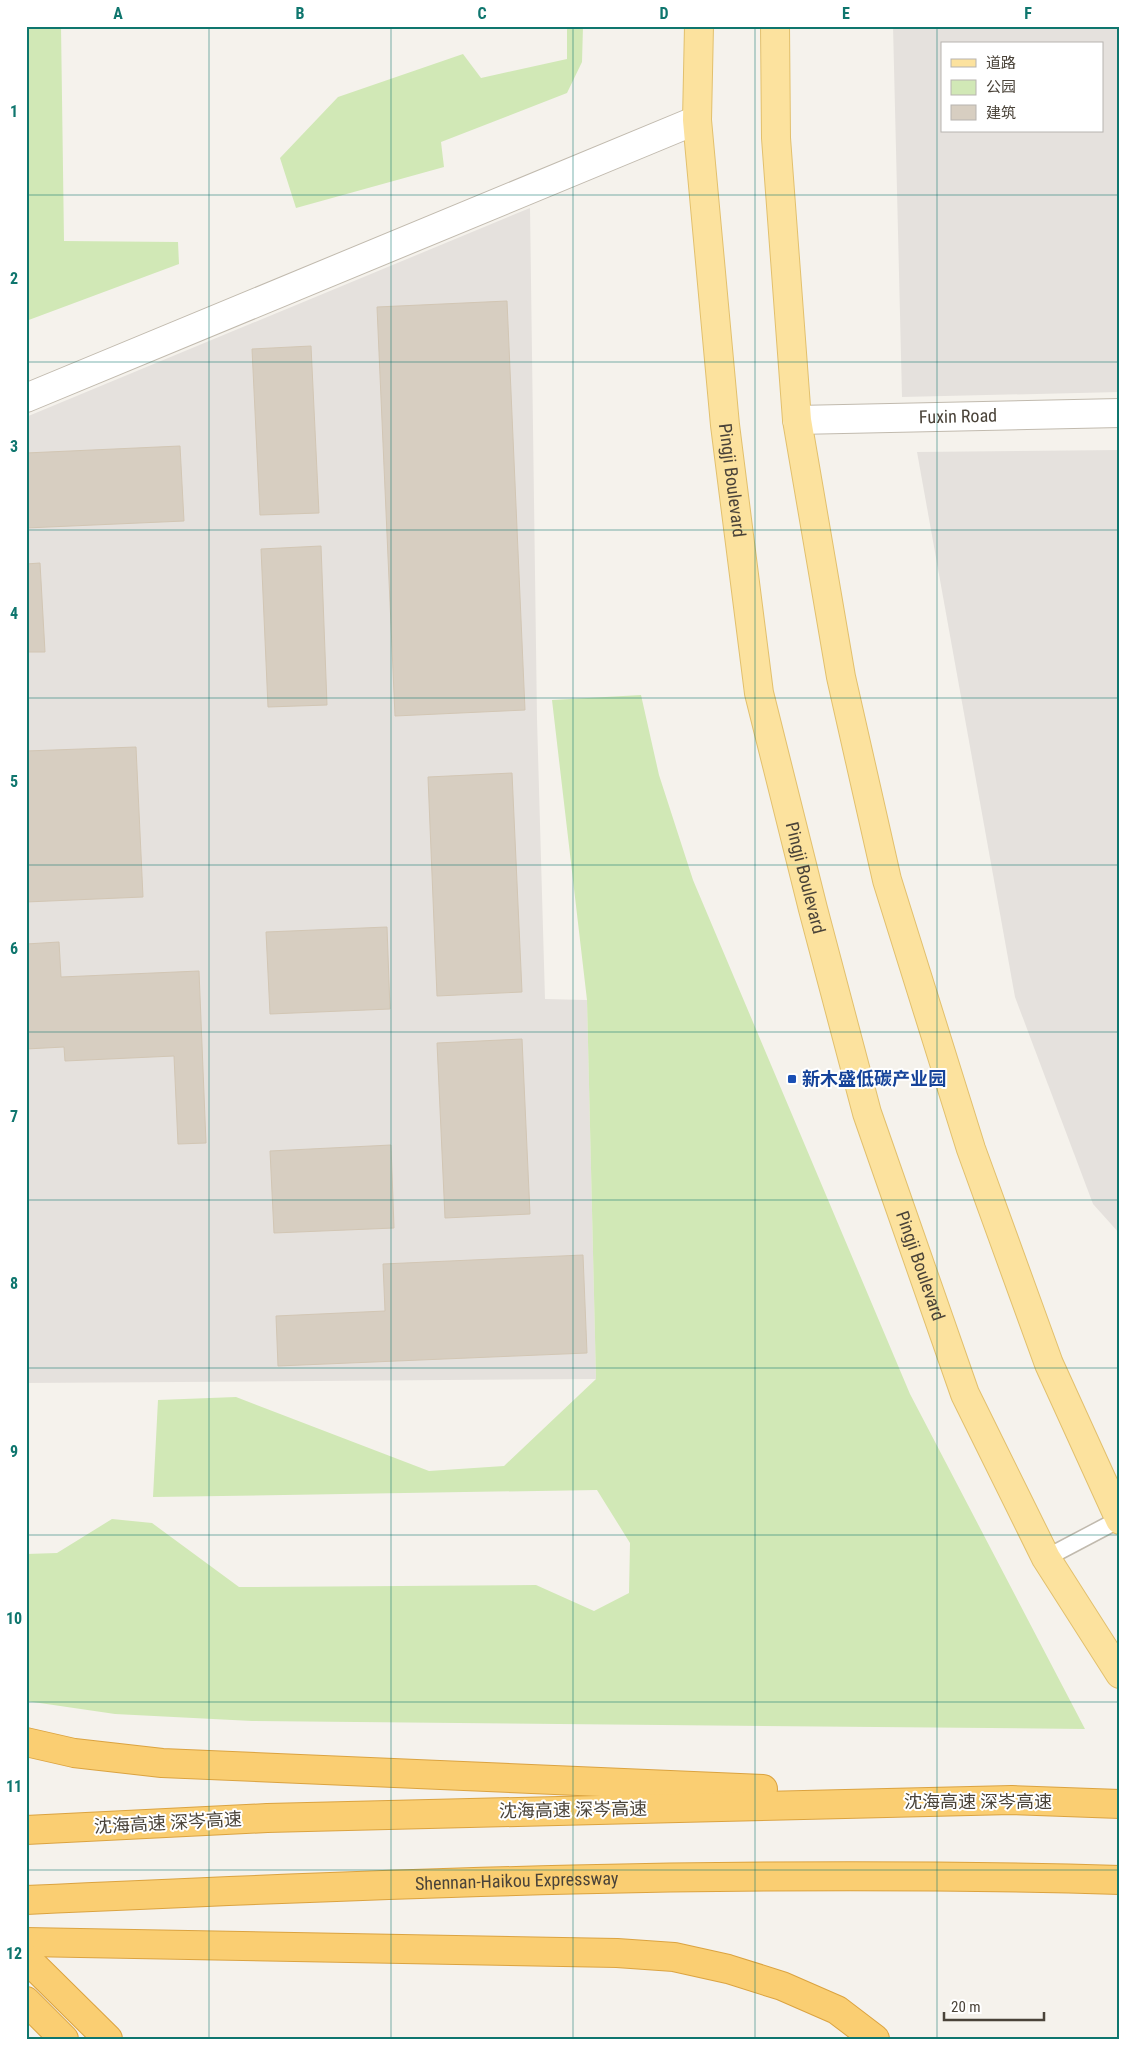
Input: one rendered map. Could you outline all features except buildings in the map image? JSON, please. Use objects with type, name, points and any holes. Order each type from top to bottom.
[{"type":"highway","points":[[26,1742],[74,1753],[162,1762],[1012,1800]]},
{"type":"highway","name":"沈海高速 深岑高速","points":[[26,1830],[268,1818],[1012,1800],[1120,1804]]},
{"type":"highway","name":"Shennan-Haikou Expressway","points":[[26,1900],[286,1888],[695,1878],[1009,1876],[1120,1880]]},
{"type":"highway","points":[[26,1942],[607,1953],[674,1957],[728,1969],[782,1986],[837,2010],[875,2039]]},
{"type":"highway","points":[[26,1958],[108,2039]]},
{"type":"highway","points":[[26,2001],[64,2039]]},
{"type":"main road","name":"Pingji Boulevard","points":[[699,26],[697,120],[725,425],[759,693],[813,909],[867,1112],[965,1394],[1046,1558],[1120,1674]]},
{"type":"main road","points":[[775,26],[776,138],[797,420],[841,677],[887,880],[971,1149],[1049,1364],[1119,1520]]},
{"type":"street","points":[[26,398],[697,120]]},
{"type":"street","name":"Fuxin Road","points":[[797,420],[1120,413]]},
{"type":"lane","points":[[1046,1558],[1119,1520]]},
{"type":"shaded area","points":[[893,26],[1120,26],[1120,392],[902,397]]},
{"type":"shaded area","points":[[530,208],[537,719],[545,999],[587,1000],[596,1379],[26,1383],[26,417]]},
{"type":"shaded area","points":[[1120,450],[1120,1234],[1093,1204],[1015,997],[917,452]]},
{"type":"green space","points":[[26,26],[61,26],[64,241],[178,242],[179,264],[26,321]]},
{"type":"green space","points":[[567,26],[583,26],[582,62],[567,93],[441,142],[444,167],[296,208],[280,158],[338,97],[463,54],[481,78],[567,59]]},
{"type":"green space","points":[[641,695],[659,775],[693,880],[910,1394],[1085,1729],[252,1721],[115,1714],[26,1701],[26,1554],[57,1553],[112,1519],[152,1523],[239,1587],[536,1585],[594,1611],[629,1593],[630,1543],[597,1490],[153,1497],[158,1400],[236,1397],[429,1471],[504,1466],[596,1379],[587,1000],[552,700]]},
{"type":"place","name":"新木盛低碳产业园","points":[[792,1079]]}]
